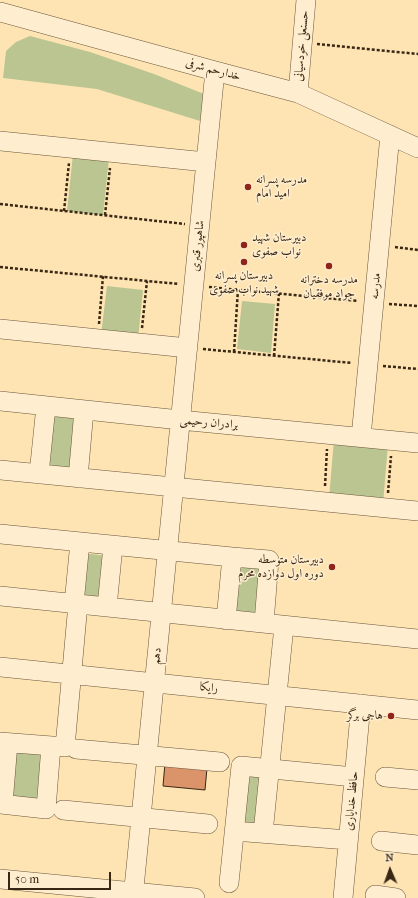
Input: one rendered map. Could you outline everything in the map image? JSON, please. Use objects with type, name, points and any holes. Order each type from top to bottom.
[{"type":"street","name":"حسنعلی خودسیانی","points":[[298,93],[306,0]]},
{"type":"street","name":"خدارحم شرفی","points":[[0,12],[298,93],[418,148]]},
{"type":"street","name":"شاهپور قنبری","points":[[180,420],[215,71]]},
{"type":"street","name":"مدرسه","points":[[362,437],[390,135]]},
{"type":"street","points":[[0,141],[206,162]]},
{"type":"street","points":[[0,329],[188,348]]},
{"type":"street","name":"برادران رحیمی","points":[[0,401],[418,443]]},
{"type":"street","points":[[39,474],[46,406]]},
{"type":"street","points":[[78,478],[84,410]]},
{"type":"street","name":"دهم","points":[[133,895],[180,420]]},
{"type":"street","points":[[0,470],[418,511]]},
{"type":"street","points":[[0,534],[269,560],[264,623]]},
{"type":"street","points":[[80,542],[72,675],[65,747],[4,742],[1,804],[208,824]]},
{"type":"street","points":[[106,607],[113,546]]},
{"type":"street","points":[[226,620],[232,557]]},
{"type":"street","points":[[0,596],[418,640]]},
{"type":"street","points":[[263,833],[284,626]]},
{"type":"street","name":"رایکا","points":[[0,667],[418,710]]},
{"type":"street","name":"حافظ خدایاری","points":[[343,898],[361,704]]},
{"type":"street","points":[[51,746],[55,810]]},
{"type":"street","points":[[76,749],[220,762]]},
{"type":"street","points":[[229,883],[241,766],[354,777]]},
{"type":"street","points":[[385,777],[418,780]]},
{"type":"street","points":[[234,831],[348,840]]},
{"type":"street","points":[[381,841],[418,845]]},
{"type":"street","points":[[0,879],[133,895],[195,898]]},
{"type":"street","points":[[375,895],[396,898]]},
{"type":"path","points":[[302,43],[418,54]]},
{"type":"path","points":[[64,211],[71,148]]},
{"type":"path","points":[[105,215],[111,153]]},
{"type":"path","points":[[0,204],[200,226]]},
{"type":"path","points":[[380,246],[418,250]]},
{"type":"path","points":[[97,339],[103,276]]},
{"type":"path","points":[[141,343],[147,280]]},
{"type":"path","points":[[234,352],[238,289]]},
{"type":"path","points":[[274,356],[279,293]]},
{"type":"path","points":[[188,348],[418,370]]},
{"type":"path","points":[[324,502],[328,434]]},
{"type":"path","points":[[386,508],[392,440]]},
{"type":"green space","points":[[30,36],[90,52],[154,74],[209,96],[200,121],[97,89],[3,78],[6,51],[16,42]]},
{"type":"green space","points":[[73,154],[109,158],[103,215],[67,211]]},
{"type":"green space","points":[[107,286],[143,290],[138,339],[101,335]]},
{"type":"green space","points":[[242,301],[275,304],[271,353],[237,349]]},
{"type":"green space","points":[[48,411],[81,414],[75,472],[42,468]]},
{"type":"green space","points":[[334,439],[388,444],[383,504],[329,499]]},
{"type":"green space","points":[[82,553],[108,556],[104,601],[77,598]]},
{"type":"green space","points":[[234,560],[267,563],[262,619],[229,616]]},
{"type":"green space","points":[[14,749],[46,752],[41,803],[9,800]]},
{"type":"green space","points":[[242,770],[264,773],[259,827],[237,824]]},
{"type":"building","points":[[165,763],[207,768],[205,790],[163,786]]},
{"type":"place","name":"مدرسه پسرانه امید امام","points":[[248,187]]},
{"type":"place","name":"دبیرستان شهید نواب صفوی","points":[[244,245]]},
{"type":"place","name":"دبیرستان پسرانه شهید نواب صفوی","points":[[244,262]]},
{"type":"place","name":"مدرسه دخترانه جواد موفقیان","points":[[329,266]]},
{"type":"place","name":"دبیرستان متوسطه دوره اول دوازده محرم","points":[[332,567]]},
{"type":"place","name":"هاجی برگر","points":[[391,716]]}]
